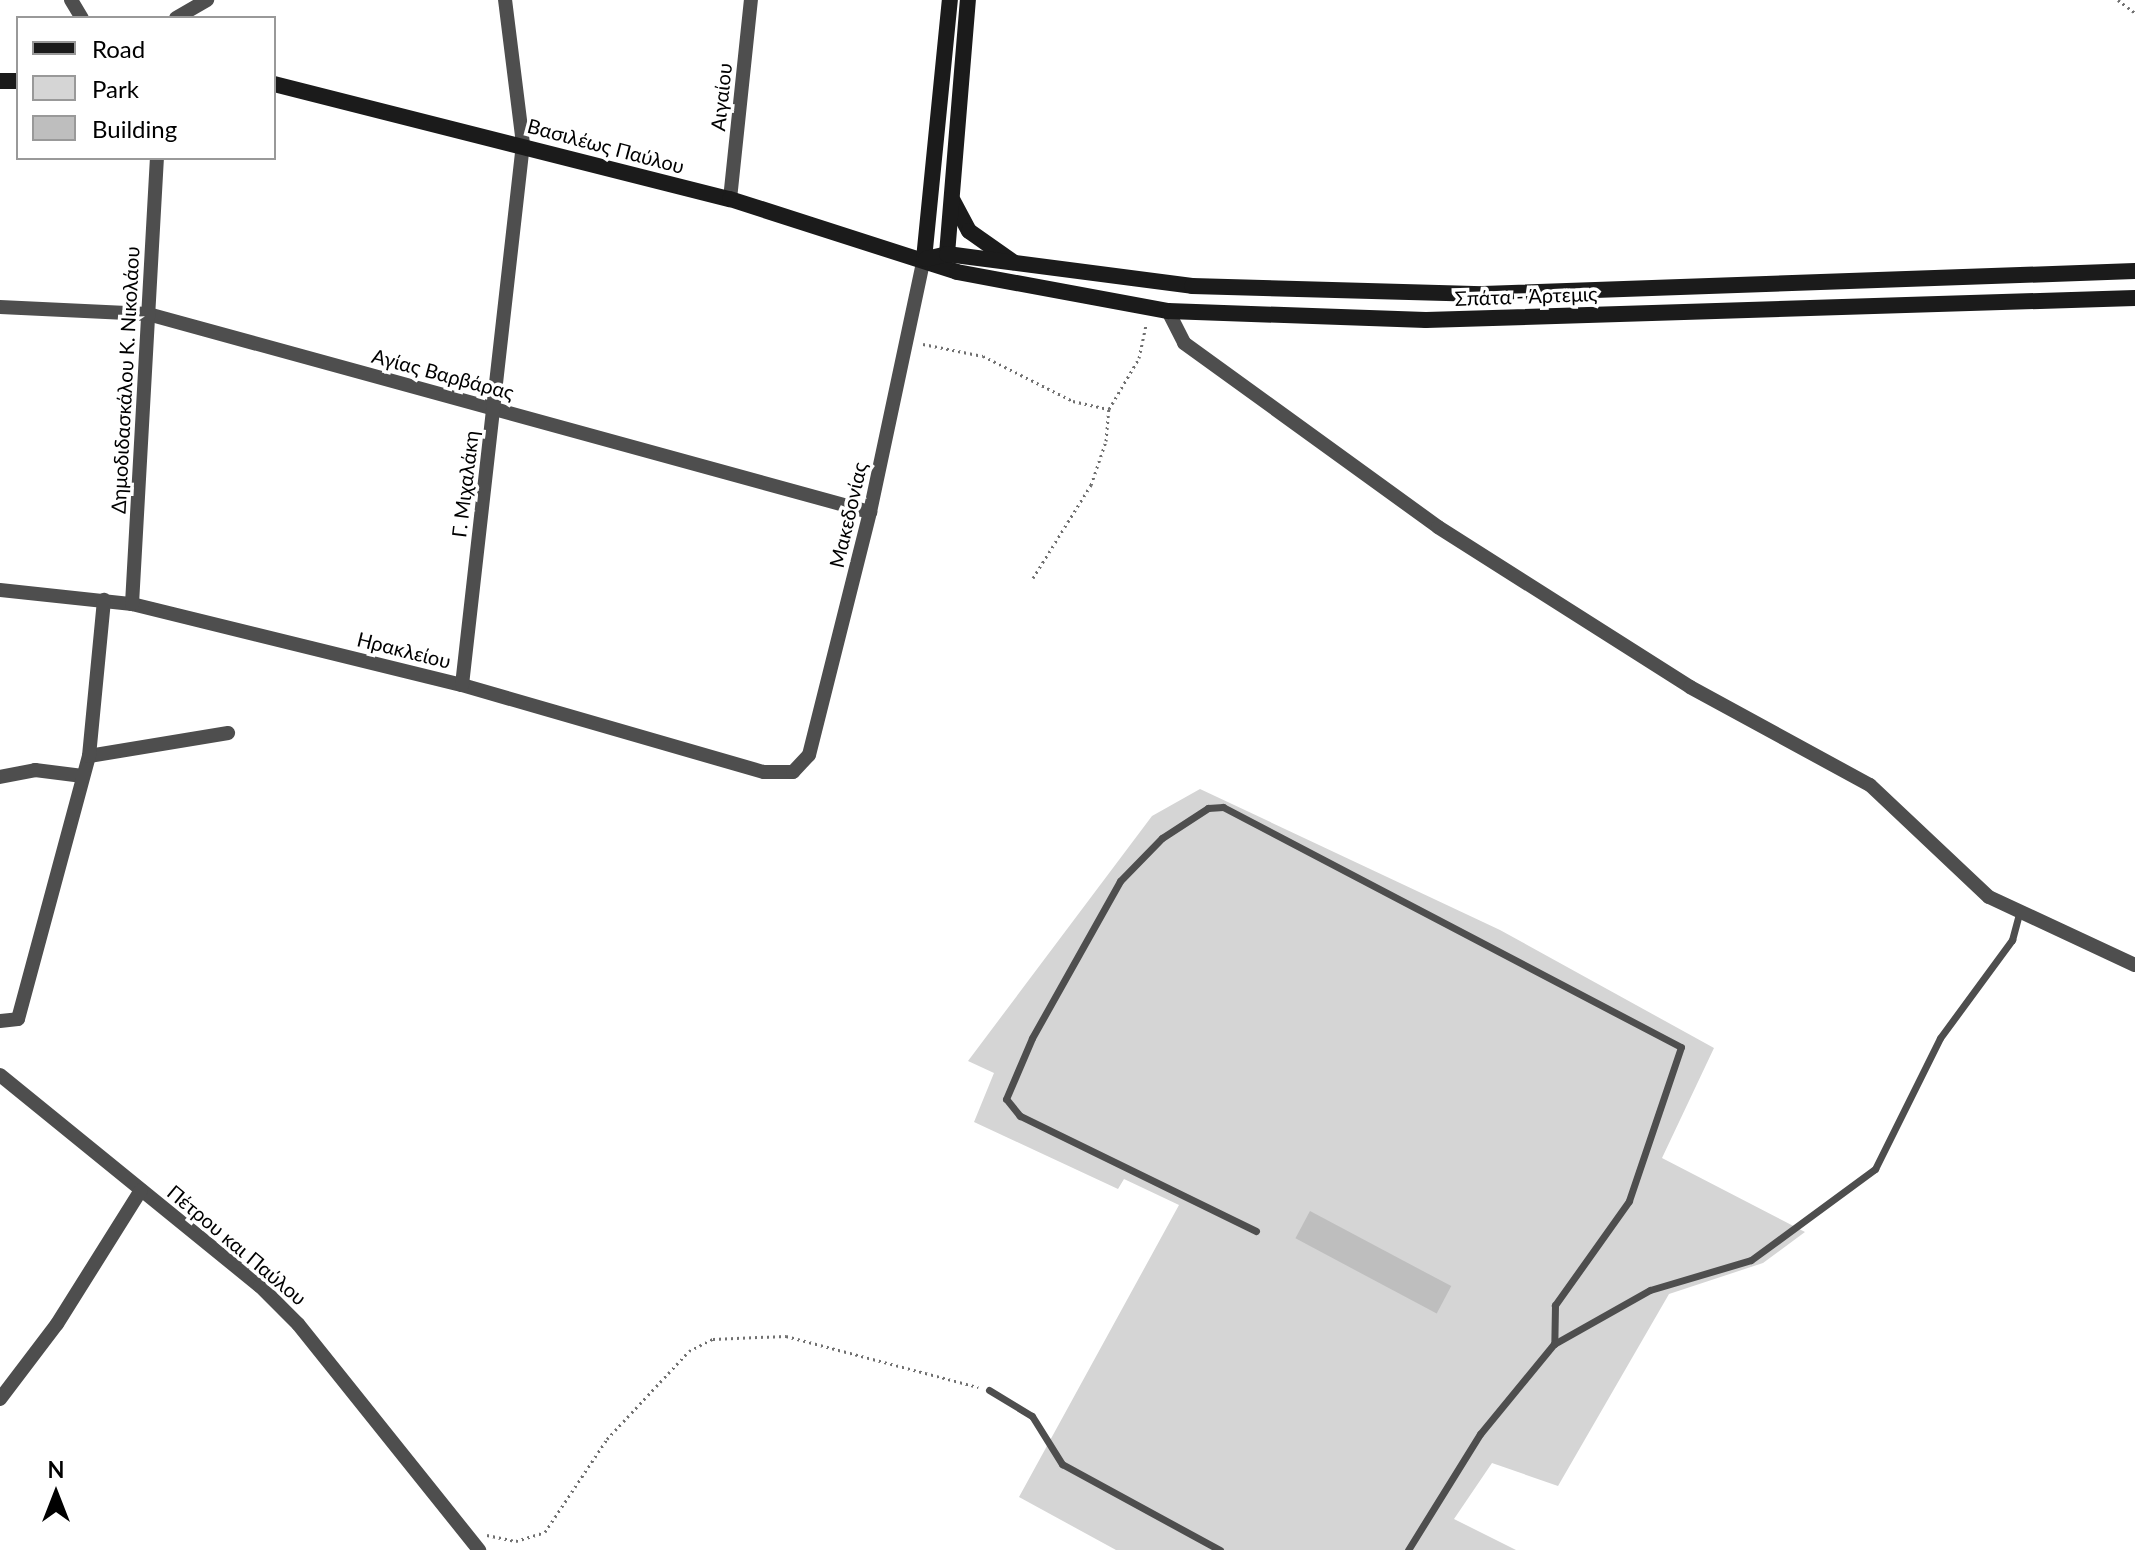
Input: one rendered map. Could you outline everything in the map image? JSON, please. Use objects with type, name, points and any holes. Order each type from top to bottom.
[{"type":"main road","points":[[924,259],[950,0]]},
{"type":"main road","points":[[947,254],[968,0]]},
{"type":"main road","name":"Βασιλέως Παύλου","points":[[276,84],[523,144],[730,199],[924,259]]},
{"type":"main road","points":[[952,197],[969,231],[1015,263]]},
{"type":"main road","name":"Σπάτα - Άρτεμις","points":[[924,259],[947,254],[1192,286],[1483,294],[2135,271]]},
{"type":"main road","name":"Σπάτα - Άρτεμις","points":[[924,259],[1002,283],[1151,309],[1426,320],[2135,298]]},
{"type":"street","points":[[181,16],[207,0]]},
{"type":"street","name":"Γ. Μιχαλάκη","points":[[462,685],[523,144],[505,0]]},
{"type":"street","name":"Αιγαίου","points":[[730,199],[751,0]]},
{"type":"street","name":"Δημοδιδασκάλου Κ. Νικολάου","points":[[132,604],[157,160]]},
{"type":"street","name":"Μακεδονίας","points":[[793,772],[809,755],[870,512],[909,342],[924,259]]},
{"type":"street","name":"Αγίας Βαρβάρας","points":[[0,307],[148,314],[870,512]]},
{"type":"street","points":[[1168,311],[1184,343],[1367,477],[1618,644],[1870,785],[1989,897],[2019,914],[2052,924],[2135,965]]},
{"type":"street","name":"Ηρακλείου","points":[[0,590],[132,604],[462,685],[764,772],[793,772]]},
{"type":"street","points":[[0,1021],[18,1019],[89,756],[104,600]]},
{"type":"street","points":[[89,756],[228,733]]},
{"type":"street","points":[[0,777],[35,770],[83,776]]},
{"type":"street","name":"Πέτρου και Παύλου","points":[[0,1075],[260,1286],[298,1324],[479,1550]]},
{"type":"street","points":[[0,1399],[57,1324],[141,1190]]},
{"type":"lane","points":[[1256,1231],[1020,1116],[1006,1099],[1032,1038],[1120,881],[1162,838],[1208,808],[1223,807],[1681,1047],[1629,1201],[1555,1305],[1554,1344]]},
{"type":"lane","points":[[1408,1550],[1480,1434],[1554,1344],[1650,1290],[1689,1274],[1751,1260],[1855,1188],[1890,1147],[1940,1038],[2012,940],[2019,914]]},
{"type":"lane","points":[[989,1390],[1032,1416],[1062,1464],[1220,1550]]},
{"type":"path","points":[[2118,0],[2135,13]]},
{"type":"path","points":[[1033,578],[1091,485],[1109,409],[1139,358],[1151,309]]},
{"type":"path","points":[[909,342],[983,356],[1073,401],[1109,409]]},
{"type":"path","points":[[455,1520],[516,1541],[545,1532],[607,1439],[689,1351],[713,1339],[786,1336],[989,1390]]},
{"type":"green space","points":[[1200,789],[1500,930],[1714,1048],[1662,1158],[1805,1232],[1763,1263],[1669,1294],[1558,1486],[1492,1463],[1454,1519],[1516,1550],[1116,1550],[1019,1497],[1179,1205],[1124,1179],[1118,1189],[974,1122],[994,1073],[968,1061],[1152,816]]},
{"type":"building","points":[[1310,1211],[1451,1286],[1437,1313],[1295,1238]]}]
